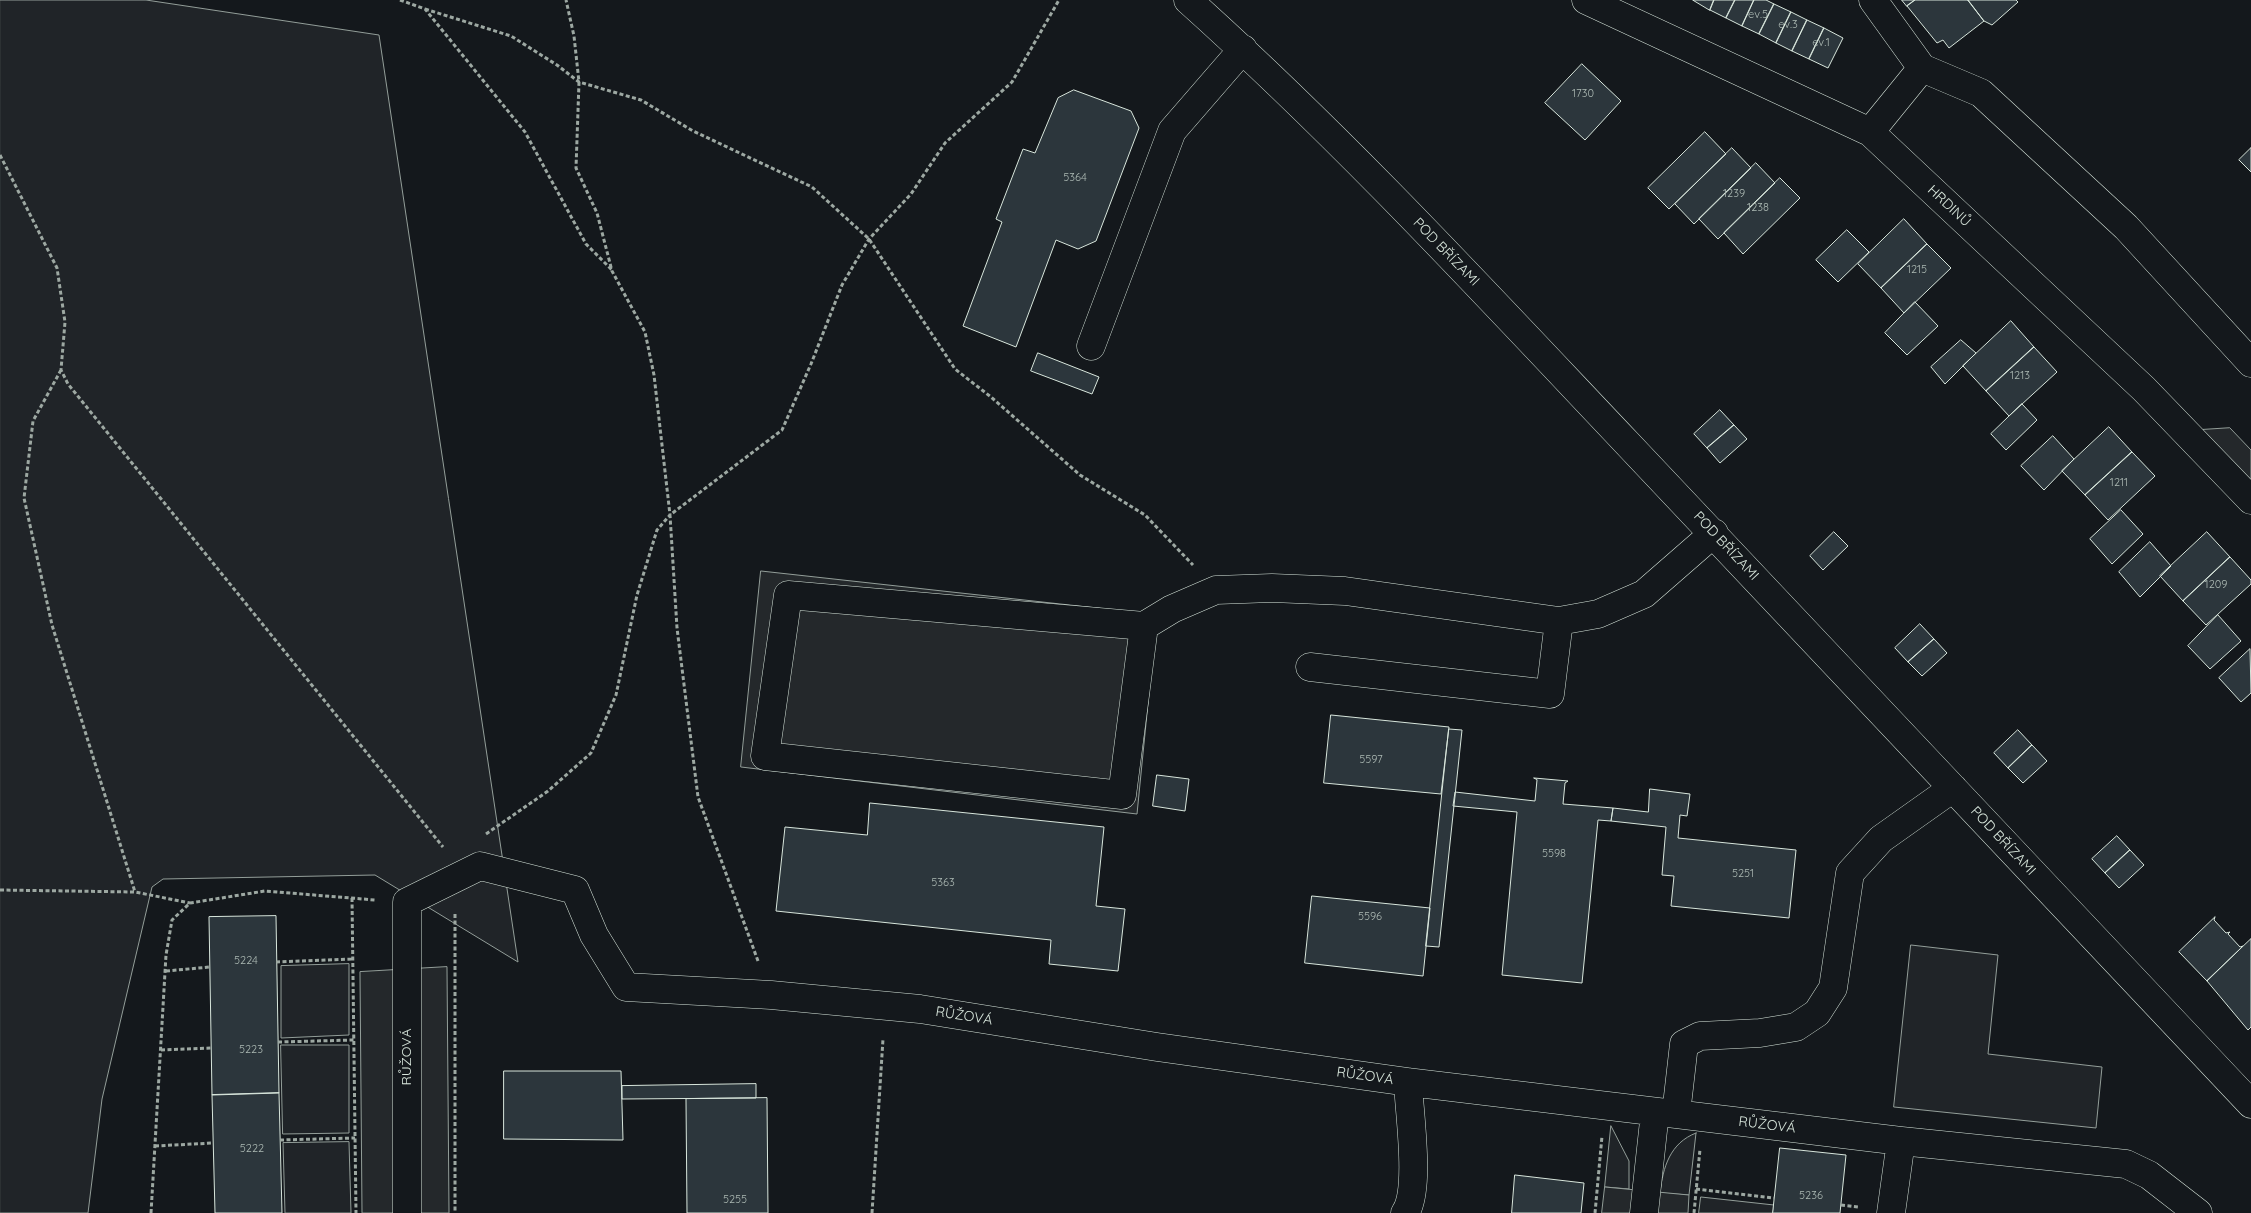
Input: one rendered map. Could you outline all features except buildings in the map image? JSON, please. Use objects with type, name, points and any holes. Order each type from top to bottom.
[{"type":"street","name":"POD BŘÍZAMI","points":[[1188,0],[1243,49],[1376,178],[1714,533],[2251,1104]]},
{"type":"street","name":"HRDINŮ","points":[[1586,0],[1870,132],[2144,389],[2251,500]]},
{"type":"street","points":[[1872,0],[1922,68],[1981,93],[2126,226],[2251,363]]},
{"type":"street","points":[[1091,346],[1172,131],[1243,49]]},
{"type":"street","points":[[1870,132],[1922,68]]},
{"type":"street","points":[[1144,626],[1122,794],[765,756],[788,594],[1144,626],[1172,609],[1216,590],[1272,588],[1345,591],[1558,621],[1598,614],[1644,594],[1714,533]]},
{"type":"street","points":[[1310,667],[1550,694],[1558,621]]},
{"type":"street","points":[[1644,1213],[1666,1113],[1684,1044],[1700,1036],[1760,1033],[1796,1027],[1817,1013],[1833,988],[1850,873],[1881,839],[1954,788]]},
{"type":"street","name":"RŮŽOVÁ","points":[[455,878],[480,866],[576,890],[594,935],[626,987],[771,995],[920,1009],[1157,1047],[1408,1082],[1901,1141],[2126,1164],[2150,1175],[2198,1213]]},
{"type":"street","points":[[407,902],[455,878]]},
{"type":"street","name":"RŮŽOVÁ","points":[[407,902],[407,1213]]},
{"type":"street","points":[[1404,1213],[1407,1209],[1414,1182],[1408,1082]]},
{"type":"street","points":[[1891,1213],[1901,1141]]},
{"type":"path","points":[[400,0],[511,36],[557,65],[578,82],[641,100],[693,131],[812,186],[869,239],[955,368],[1080,475],[1145,515],[1216,590]]},
{"type":"path","points":[[566,0],[574,36],[578,82],[576,168],[597,213],[612,271],[645,332],[654,375],[670,515],[677,628],[698,797],[771,995]]},
{"type":"path","points":[[484,835],[548,791],[591,753],[616,695],[637,595],[656,530],[670,515],[782,430],[812,364],[842,285],[869,239],[911,194],[945,142],[1012,82],[1059,0]]},
{"type":"path","points":[[425,9],[525,132],[586,244],[612,271]]},
{"type":"path","points":[[0,155],[57,268],[66,322],[61,370],[33,421],[24,498],[52,624],[135,892]]},
{"type":"path","points":[[61,370],[68,384],[445,850]]},
{"type":"path","points":[[455,878],[456,1213]]},
{"type":"path","points":[[0,890],[135,892],[190,903],[264,891],[407,902]]},
{"type":"path","points":[[352,898],[356,1213]]},
{"type":"path","points":[[151,1213],[165,971],[172,920],[190,903]]},
{"type":"path","points":[[276,962],[352,959]]},
{"type":"path","points":[[165,971],[210,967]]},
{"type":"path","points":[[872,1213],[885,1007]]},
{"type":"path","points":[[278,1042],[354,1040]]},
{"type":"path","points":[[161,1050],[211,1048]]},
{"type":"path","points":[[1595,1213],[1605,1106]]},
{"type":"path","points":[[1694,1213],[1703,1117]]},
{"type":"path","points":[[280,1140],[355,1138]]},
{"type":"path","points":[[155,1146],[213,1143]]},
{"type":"path","points":[[1696,1189],[1774,1198]]},
{"type":"shaded area","points":[[0,0],[146,0],[379,35],[518,962],[375,875],[163,879],[152,887],[102,1099],[88,1213],[0,1213]]},
{"type":"shaded area","points":[[2230,428],[2251,450],[2251,485],[2199,430]]},
{"type":"shaded area","points":[[761,571],[1124,611],[1152,663],[1137,814],[741,767]]},
{"type":"shaded area","points":[[1911,945],[1998,955],[1988,1054],[2102,1067],[2096,1128],[1894,1107]]},
{"type":"shaded area","points":[[349,964],[349,1035],[281,1038],[281,966]]},
{"type":"shaded area","points":[[447,967],[449,1213],[362,1213],[360,972]]},
{"type":"shaded area","points":[[281,1045],[349,1045],[349,1133],[283,1134]]},
{"type":"shaded area","points":[[1611,1126],[1629,1161],[1629,1189],[1605,1187]]},
{"type":"shaded area","points":[[1696,1133],[1689,1195],[1660,1193],[1663,1174],[1669,1157],[1680,1143]]},
{"type":"shaded area","points":[[349,1142],[351,1213],[285,1213],[283,1143]]},
{"type":"shaded area","points":[[1605,1187],[1689,1195],[1688,1213],[1602,1213]]},
{"type":"shaded area","points":[[1701,1197],[1774,1205],[1773,1213],[1699,1213]]}]
